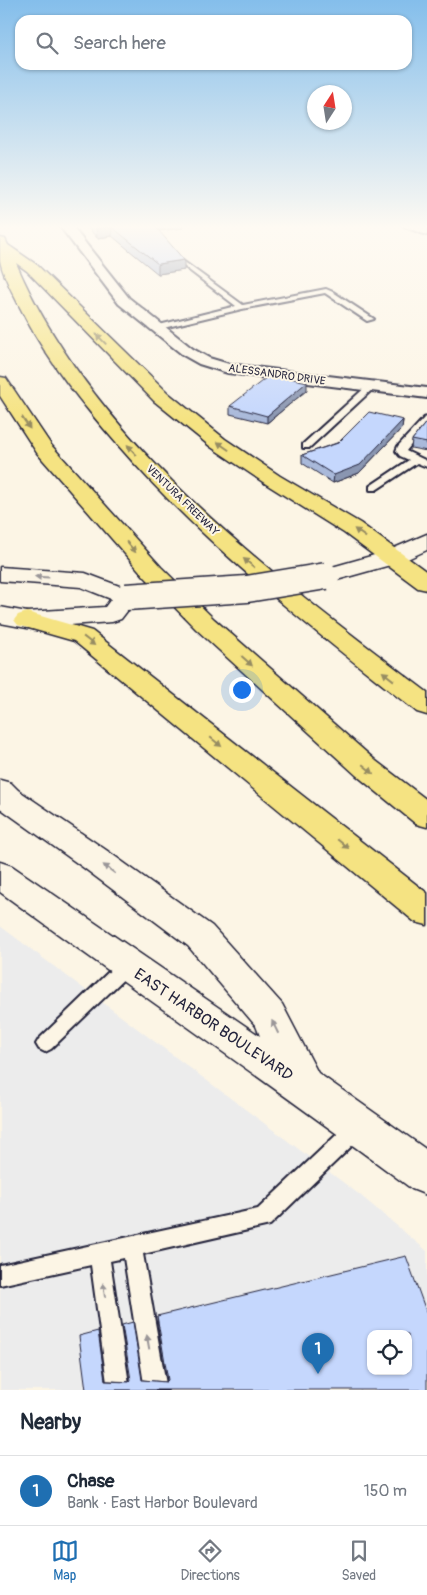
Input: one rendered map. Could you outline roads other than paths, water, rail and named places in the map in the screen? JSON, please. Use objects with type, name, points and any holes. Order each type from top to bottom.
[{"type":"highway","name":"VENTURA FREEWAY","points":[[21,290],[43,334],[66,369],[110,426],[167,487],[238,554],[427,706]]},
{"type":"highway","points":[[54,290],[161,398],[218,443],[272,480],[352,528],[427,583]]},
{"type":"highway","points":[[0,382],[44,449],[152,572],[205,624],[366,768],[427,816]]},
{"type":"highway","points":[[9,620],[83,636],[427,912]]},
{"type":"main road","points":[[9,620],[246,589],[344,572],[392,557],[427,541]]},
{"type":"main road","points":[[0,574],[85,580],[119,605]]},
{"type":"main road","points":[[0,791],[7,798],[200,936],[269,1014],[304,1086]]},
{"type":"main road","name":"EAST HARBOR BOULEVARD","points":[[0,876],[304,1086],[427,1175]]},
{"type":"street","name":"ALESSANDRO DRIVE","points":[[113,290],[188,352],[204,361],[228,368],[427,393]]},
{"type":"lane","points":[[219,290],[242,307]]},
{"type":"lane","points":[[158,328],[242,307],[326,291],[370,319]]},
{"type":"lane","points":[[306,446],[372,386]]},
{"type":"lane","points":[[427,420],[403,446],[401,451],[403,454],[427,464]]},
{"type":"lane","points":[[373,488],[415,460]]},
{"type":"lane","points":[[45,1044],[128,965]]},
{"type":"lane","points":[[0,1275],[264,1218],[359,1126]]},
{"type":"lane","points":[[132,1247],[156,1390]]},
{"type":"lane","points":[[99,1254],[119,1390]]},
{"type":"place","name":"Chase","points":[[318,1374]]}]
